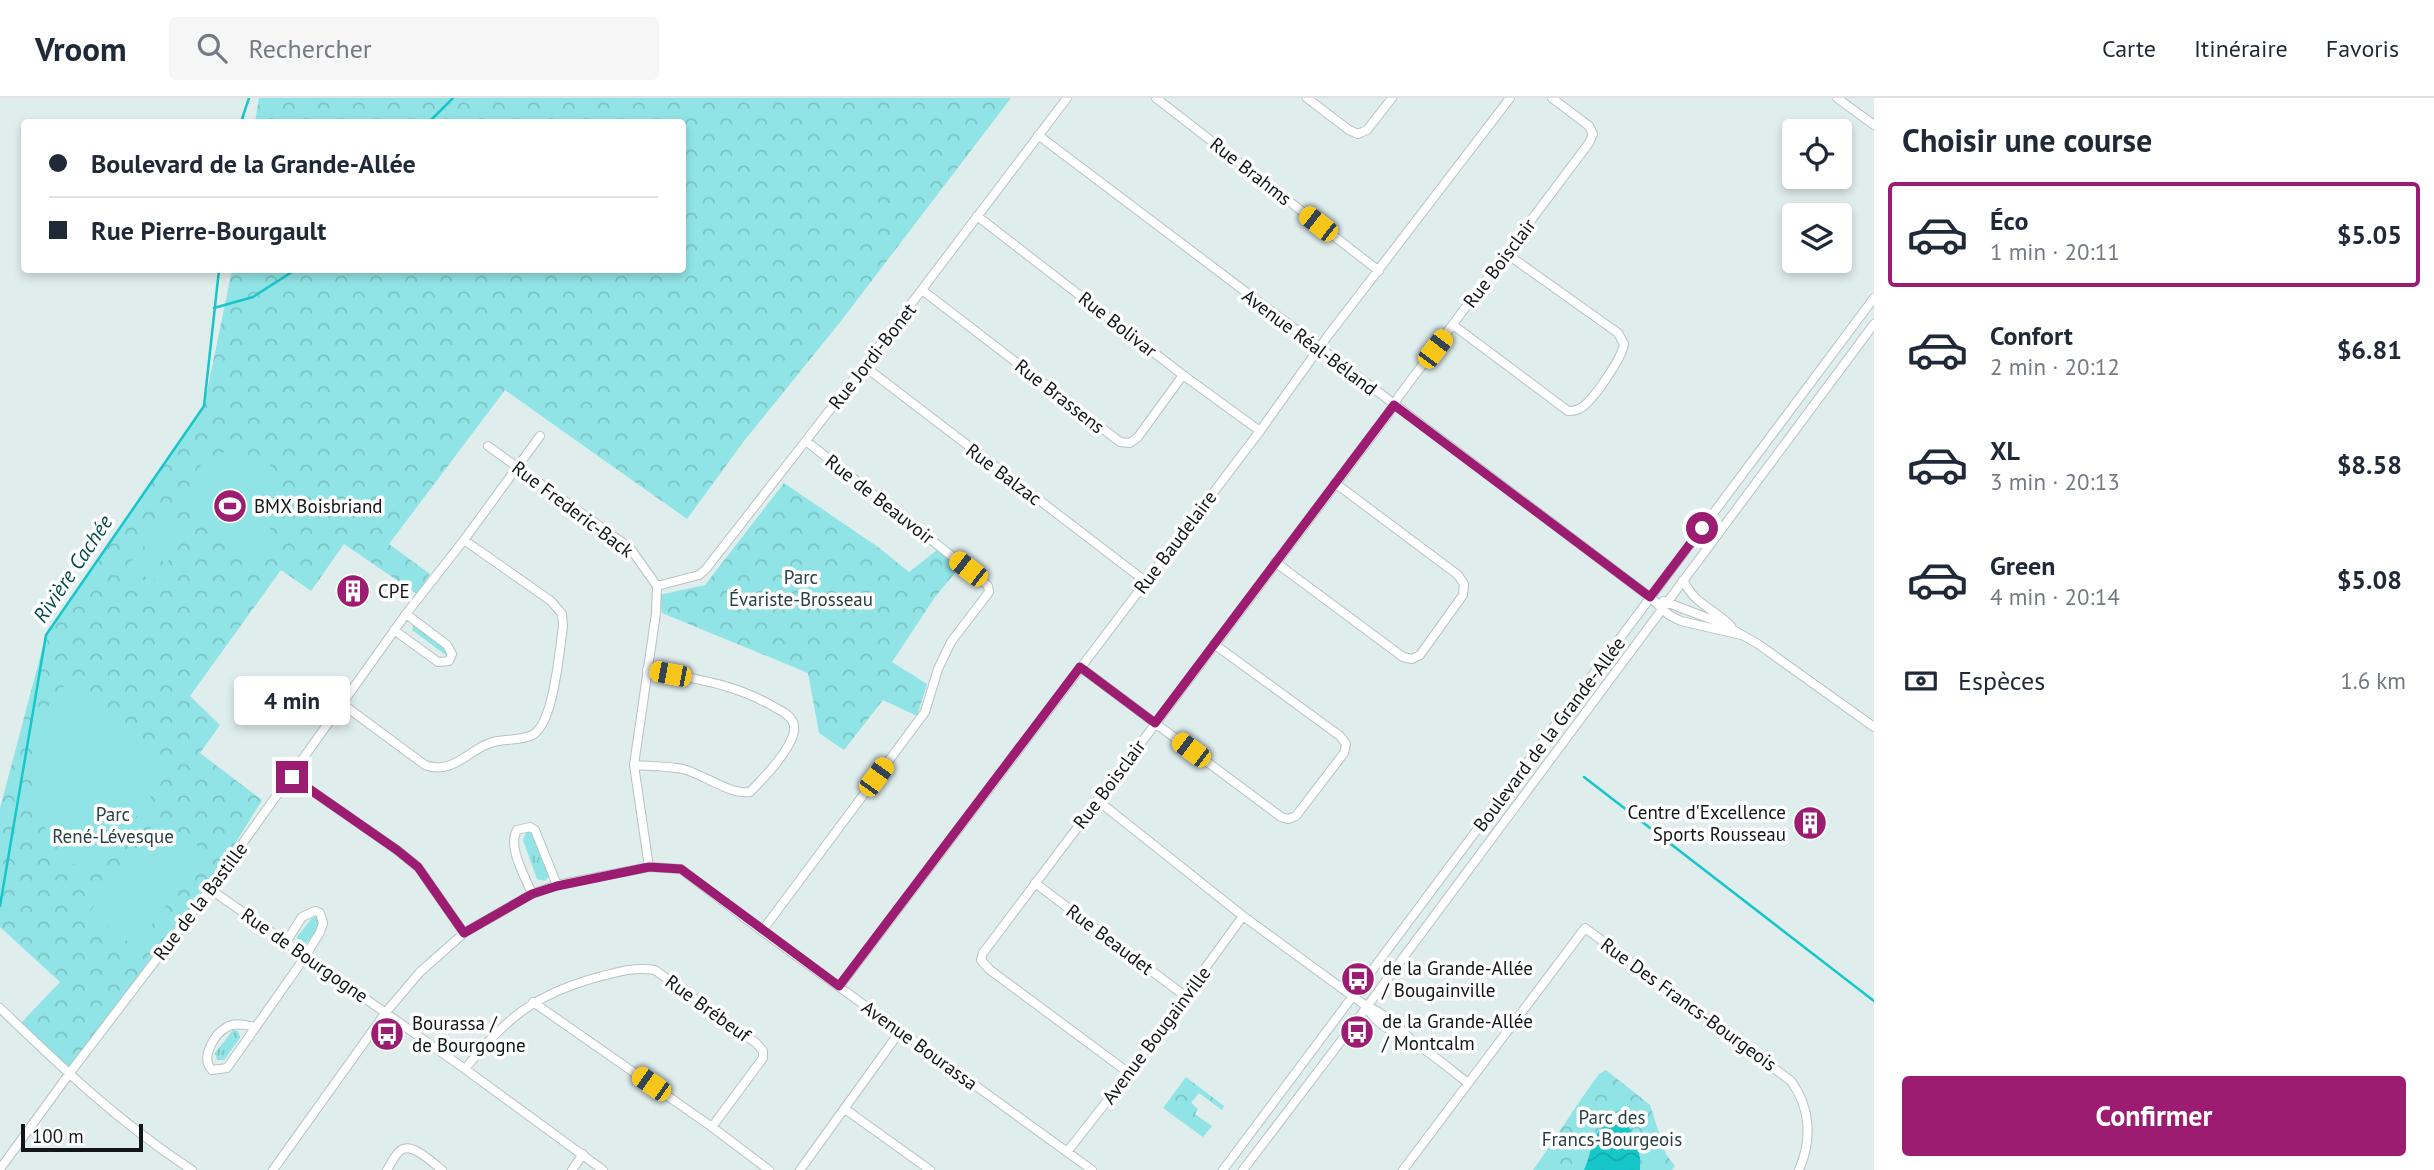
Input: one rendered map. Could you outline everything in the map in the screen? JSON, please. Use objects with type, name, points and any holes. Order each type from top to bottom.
[{"type":"street","name":"Rue Jordi-Bonet","points":[[657,586],[699,575],[706,569],[864,366],[1066,98]]},
{"type":"street","name":"Rue Brahms","points":[[1157,98],[1379,271]]},
{"type":"street","points":[[1307,98],[1358,134],[1367,130],[1391,98]]},
{"type":"street","name":"Rue Baudelaire","points":[[839,986],[1510,98]]},
{"type":"street","name":"Rue Boisclair","points":[[1129,1073],[990,971],[981,960],[983,953],[1590,143],[1593,134],[1589,126],[1552,98]]},
{"type":"street","points":[[1837,98],[1874,125]]},
{"type":"street","name":"Avenue Réal-Béland","points":[[1038,135],[1319,349],[1664,605],[1681,621],[1741,635]]},
{"type":"street","name":"Rue Bolivar","points":[[977,216],[1260,431]]},
{"type":"street","points":[[1453,325],[1568,411],[1577,411],[1584,406],[1598,388],[1623,353],[1624,344],[1618,333],[1507,254]]},
{"type":"street","name":"Rue Brassens","points":[[922,290],[1120,442],[1130,443],[1138,438],[1184,375]]},
{"type":"street","name":"Boulevard de la Grande-Allée","points":[[1223,1170],[1874,298]]},
{"type":"street","name":"Boulevard de la Grande-Allée","points":[[1243,1170],[1874,324]]},
{"type":"street","name":"Rue Balzac","points":[[864,366],[1145,581]]},
{"type":"street","name":"Rue de la Bastille","points":[[0,1169],[211,888],[394,630],[540,436]]},
{"type":"street","name":"Rue de Beauvoir","points":[[762,931],[925,712],[938,669],[951,642],[989,592],[988,586],[982,580],[806,441]]},
{"type":"street","name":"Rue Frederic-Back","points":[[488,446],[630,548],[657,586]]},
{"type":"street","points":[[1275,562],[1403,657],[1412,659],[1420,655],[1463,595],[1464,584],[1458,575],[1335,482]]},
{"type":"street","points":[[341,703],[434,769],[451,766],[486,745],[506,738],[529,737],[541,729],[548,714],[563,627],[562,614],[551,601],[464,540]]},
{"type":"street","points":[[1683,580],[1694,599],[1722,617],[1741,635],[1770,651],[1874,727]]},
{"type":"street","points":[[649,867],[634,765],[656,613],[657,586]]},
{"type":"street","points":[[394,630],[438,662],[449,661],[452,654],[447,645],[406,614]]},
{"type":"street","points":[[1080,667],[1280,817],[1289,819],[1296,816],[1325,780],[1344,752],[1346,744],[1339,736],[1214,644]]},
{"type":"street","points":[[634,765],[682,769],[741,794],[750,792],[760,783],[793,740],[795,725],[788,714],[751,693],[716,683],[647,670]]},
{"type":"street","points":[[292,777],[418,867],[464,933]]},
{"type":"street","points":[[1097,800],[1243,916],[1353,997],[1401,1027],[1414,1043],[1468,1083]]},
{"type":"street","points":[[532,894],[514,847],[513,837],[517,830],[530,827],[535,830],[557,886]]},
{"type":"street","name":"Avenue Bourassa","points":[[273,1170],[386,1012],[420,972],[464,933],[532,894],[557,886],[649,867],[681,869],[762,931],[1092,1170]]},
{"type":"street","name":"Rue Beaudet","points":[[1035,883],[1185,996]]},
{"type":"street","name":"Rue de Bourgogne","points":[[211,888],[603,1170]]},
{"type":"street","points":[[255,1027],[239,1024],[227,1027],[211,1044],[207,1057],[212,1070],[227,1068],[305,957],[320,932],[323,923],[320,913],[315,911],[302,917],[286,942]]},
{"type":"street","name":"Avenue Bougainville","points":[[1067,1152],[1129,1073],[1243,916]]},
{"type":"street","name":"Rue Des Francs-Bourgeois","points":[[1403,1170],[1586,928],[1791,1081],[1803,1101],[1808,1125],[1807,1146],[1799,1170]]},
{"type":"street","name":"Rue Brébeuf","points":[[465,1069],[489,1038],[533,1002],[596,977],[636,967],[655,970],[756,1043],[763,1051],[763,1058],[712,1127]]},
{"type":"street","points":[[533,1002],[769,1170]]},
{"type":"street","points":[[0,1009],[69,1074],[148,1141],[192,1170]]},
{"type":"street","points":[[800,1170],[901,1030]]},
{"type":"street","points":[[845,1109],[925,1169]]},
{"type":"street","points":[[387,1170],[400,1150],[406,1148],[416,1151],[442,1170]]},
{"type":"street","points":[[572,1170],[583,1154]]},
{"type":"green space","name":"Parc René-Lévesque","points":[[259,98],[1011,98],[841,321],[744,441],[687,519],[505,390],[389,544],[430,574],[417,594],[344,544],[311,591],[281,570],[190,696],[220,725],[200,753],[262,800],[209,886],[69,1072],[21,1023],[60,982],[0,927],[0,808],[46,635],[204,406],[231,273],[686,273],[686,119],[256,119]]},
{"type":"green space","name":"BMX Boisbriand","points":[[230,450],[270,465],[273,487],[271,527],[260,558],[251,560],[216,530],[200,525],[189,508],[202,460]]},
{"type":"green space","name":"Parc Évariste-Brosseau","points":[[784,483],[878,547],[909,572],[937,550],[959,568],[935,597],[892,662],[927,684],[917,716],[883,700],[844,750],[819,733],[808,673],[662,613],[659,595],[705,585]]},
{"type":"green space","points":[[161,521],[185,538],[177,549],[153,532]]},
{"type":"green space","points":[[151,535],[174,553],[166,564],[143,546]]},
{"type":"green space","points":[[138,553],[161,571],[153,582],[129,565]]},
{"type":"green space","points":[[127,568],[150,585],[142,596],[119,579]]},
{"type":"green space","points":[[413,625],[417,625],[451,650],[447,656],[412,630]]},
{"type":"green space","name":"Parc René-Lévesque","points":[[66,684],[102,711],[104,709],[127,725],[126,728],[168,761],[169,772],[93,875],[74,864],[59,848],[46,829],[32,787],[31,764],[41,721],[51,702]]},
{"type":"green space","points":[[159,817],[206,852],[135,947],[89,913]]},
{"type":"green space","points":[[526,832],[537,832],[551,874],[545,881],[537,879],[523,840]]},
{"type":"green space","points":[[317,917],[320,926],[305,945],[300,944],[297,937],[312,918]]},
{"type":"green space","points":[[233,1030],[238,1031],[240,1038],[224,1060],[217,1060],[215,1053]]},
{"type":"green space","name":"Parc des Francs-Bourgeois","points":[[1606,1070],[1650,1105],[1666,1154],[1675,1166],[1672,1170],[1533,1170],[1599,1074]]},
{"type":"green space","points":[[1186,1077],[1224,1106],[1222,1110],[1199,1093],[1191,1103],[1198,1109],[1195,1114],[1212,1126],[1203,1137],[1163,1108]]},
{"type":"water","points":[[1609,1122],[1628,1126],[1638,1147],[1640,1170],[1584,1170],[1595,1138]]},
{"type":"waterway","name":"Rivière Cachée","points":[[242,119],[249,98]]},
{"type":"waterway","points":[[432,119],[453,98]]},
{"type":"waterway","name":"Rivière Cachée","points":[[0,906],[46,635],[204,406],[219,273]]},
{"type":"waterway","points":[[214,308],[253,297],[290,273]]},
{"type":"waterway","points":[[1584,777],[1874,1001]]},
{"type":"place","name":"BMX Boisbriand","points":[[230,506]]},
{"type":"place","name":"CPE","points":[[353,591]]},
{"type":"place","name":"Centre d'Excellence Sports Rousseau","points":[[1810,823]]},
{"type":"place","name":"de la Grande-Allée / Bougainville","points":[[1358,979]]},
{"type":"place","name":"de la Grande-Allée / Montcalm","points":[[1357,1032]]},
{"type":"place","name":"Bourassa / de Bourgogne","points":[[387,1034]]},
{"type":"route","points":[[292,777],[418,867],[464,933],[532,894],[617,872],[667,867],[681,869],[839,986],[1080,667],[1155,723],[1394,405],[1650,597],[1702,528]]}]
